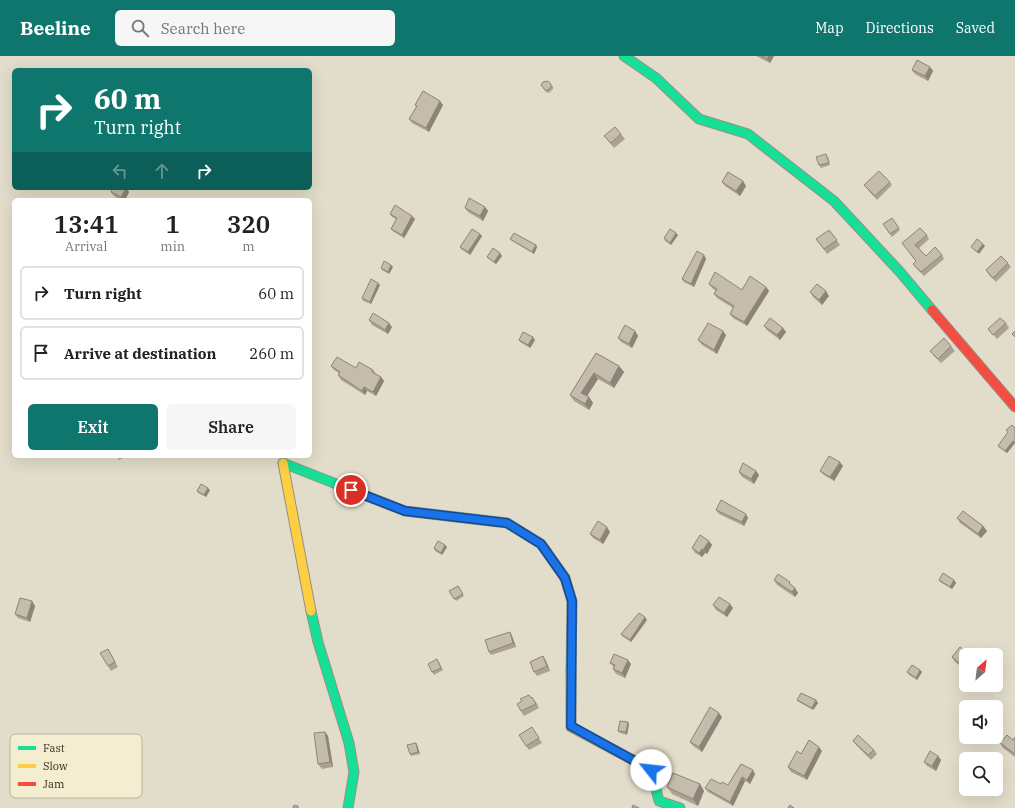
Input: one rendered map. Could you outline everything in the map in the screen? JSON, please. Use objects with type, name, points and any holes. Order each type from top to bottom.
[{"type":"street","points":[[624,56],[656,78],[699,119],[748,134],[777,155],[834,201],[900,272],[1015,406]]},
{"type":"street","points":[[348,808],[354,772],[349,743],[318,642],[305,584],[283,463],[405,511],[507,523],[541,544],[565,578],[572,601],[571,726],[651,770],[659,801],[680,808]]},
{"type":"building","points":[[761,56],[769,56],[767,59]]},
{"type":"building","points":[[917,60],[930,67],[925,76],[912,70]]},
{"type":"building","points":[[548,81],[551,84],[551,87],[548,90],[545,90],[541,85],[543,82]]},
{"type":"building","points":[[423,91],[440,101],[426,128],[409,119],[417,106],[415,105]]},
{"type":"building","points":[[615,127],[621,134],[611,143],[604,136]]},
{"type":"building","points":[[826,154],[829,163],[819,165],[816,157]]},
{"type":"building","points":[[879,171],[890,182],[875,196],[864,185]]},
{"type":"building","points":[[728,172],[743,181],[736,191],[722,182]]},
{"type":"building","points":[[112,190],[125,190],[121,197],[111,192]]},
{"type":"building","points":[[469,198],[485,207],[480,216],[465,208]]},
{"type":"building","points":[[395,205],[412,216],[402,235],[391,229],[397,218],[390,214]]},
{"type":"building","points":[[892,218],[899,228],[890,234],[883,224]]},
{"type":"building","points":[[920,228],[927,235],[915,245],[926,256],[935,247],[942,255],[921,272],[913,264],[916,261],[902,243]]},
{"type":"building","points":[[472,229],[480,234],[468,252],[460,247]]},
{"type":"building","points":[[670,229],[676,233],[670,243],[664,238]]},
{"type":"building","points":[[829,230],[837,240],[824,249],[816,239]]},
{"type":"building","points":[[514,233],[536,245],[532,252],[510,239]]},
{"type":"building","points":[[977,239],[983,244],[977,252],[971,247]]},
{"type":"building","points":[[493,248],[500,253],[494,262],[487,257]]},
{"type":"building","points":[[697,251],[704,255],[691,284],[682,279]]},
{"type":"building","points":[[1001,256],[1008,263],[993,278],[986,270]]},
{"type":"building","points":[[384,261],[391,265],[388,272],[381,268]]},
{"type":"building","points":[[715,272],[742,290],[750,276],[766,287],[744,322],[730,314],[734,306],[714,294],[717,289],[709,284]]},
{"type":"building","points":[[371,279],[378,283],[370,302],[362,298]]},
{"type":"building","points":[[817,284],[826,291],[819,300],[810,292]]},
{"type":"building","points":[[373,313],[389,323],[385,330],[369,320]]},
{"type":"building","points":[[770,318],[783,328],[777,335],[764,326]]},
{"type":"building","points":[[1000,318],[1006,323],[993,335],[988,329]]},
{"type":"building","points":[[708,323],[723,331],[714,350],[698,340]]},
{"type":"building","points":[[625,325],[635,331],[629,344],[618,338]]},
{"type":"building","points":[[523,332],[533,337],[528,345],[519,340]]},
{"type":"building","points":[[944,338],[951,346],[938,359],[930,351]]},
{"type":"building","points":[[596,353],[619,366],[610,383],[594,373],[581,393],[589,397],[585,404],[570,395]]},
{"type":"building","points":[[337,357],[356,368],[359,362],[373,370],[372,372],[381,377],[373,392],[364,387],[362,391],[338,375],[340,372],[331,366]]},
{"type":"building","points":[[1012,425],[1015,428],[1015,443],[1013,441],[1005,451],[998,446],[1008,432],[1006,430]]},
{"type":"building","points":[[829,456],[840,462],[830,477],[820,471]]},
{"type":"building","points":[[743,463],[756,471],[751,479],[739,472]]},
{"type":"building","points":[[201,484],[208,488],[204,495],[197,491]]},
{"type":"building","points":[[721,500],[746,514],[742,522],[716,510]]},
{"type":"building","points":[[963,511],[983,526],[978,534],[957,518]]},
{"type":"building","points":[[598,521],[607,527],[600,540],[590,534]]},
{"type":"building","points":[[700,535],[709,541],[699,553],[692,548]]},
{"type":"building","points":[[438,541],[445,545],[441,553],[434,548]]},
{"type":"building","points":[[943,573],[954,580],[950,587],[939,580]]},
{"type":"building","points":[[778,574],[790,582],[789,583],[795,588],[792,592],[774,580]]},
{"type":"building","points":[[458,586],[463,594],[454,599],[449,591]]},
{"type":"building","points":[[719,597],[730,604],[724,613],[713,605]]},
{"type":"building","points":[[20,598],[32,601],[27,618],[15,614]]},
{"type":"building","points":[[639,613],[645,617],[630,640],[621,634]]},
{"type":"building","points":[[510,632],[513,643],[489,652],[485,640]]},
{"type":"building","points":[[959,648],[959,663],[952,657]]},
{"type":"building","points":[[108,649],[115,662],[108,666],[100,653]]},
{"type":"building","points":[[614,654],[628,660],[622,673],[613,669],[615,665],[610,663]]},
{"type":"building","points":[[543,656],[547,666],[534,672],[530,662]]},
{"type":"building","points":[[437,659],[441,668],[432,672],[428,664]]},
{"type":"building","points":[[912,665],[920,670],[916,678],[907,672]]},
{"type":"building","points":[[801,693],[816,700],[812,708],[797,700]]},
{"type":"building","points":[[529,695],[536,704],[521,711],[517,704],[522,701],[520,699]]},
{"type":"building","points":[[710,707],[719,713],[699,747],[690,742]]},
{"type":"building","points":[[620,721],[628,722],[626,732],[618,731]]},
{"type":"building","points":[[532,727],[539,738],[526,746],[519,735]]},
{"type":"building","points":[[325,732],[330,762],[318,764],[314,733]]},
{"type":"building","points":[[858,735],[874,750],[868,755],[853,741]]},
{"type":"building","points":[[1007,735],[1013,740],[1015,737],[1015,754],[1001,744],[1003,744],[1003,740]]},
{"type":"building","points":[[809,740],[819,747],[804,776],[788,767],[797,751],[801,754]]},
{"type":"building","points":[[416,743],[418,752],[410,754],[407,745]]},
{"type":"building","points":[[930,751],[938,756],[932,766],[924,762]]},
{"type":"building","points":[[741,764],[753,770],[747,780],[742,777],[730,802],[705,788],[711,779],[721,784],[722,782],[728,785]]},
{"type":"building","points":[[673,773],[700,784],[693,799],[667,787]]},
{"type":"building","points":[[294,805],[298,806],[298,808],[293,808]]},
{"type":"building","points":[[633,805],[639,808],[632,808]]},
{"type":"traffic: fast","points":[[624,56],[656,78],[699,119],[748,134],[834,201],[900,272],[932,310]]},
{"type":"traffic: fast","points":[[283,463],[405,511],[507,523],[541,544],[565,578],[572,601],[571,671]]},
{"type":"traffic: fast","points":[[311,611],[318,642],[349,743],[354,772],[348,808]]},
{"type":"traffic: fast","points":[[633,760],[651,770],[659,801],[680,808]]},
{"type":"traffic: slow","points":[[283,463],[311,611]]},
{"type":"traffic: slow","points":[[571,671],[571,727],[633,760]]},
{"type":"traffic: jam","points":[[932,310],[1015,407]]},
{"type":"route","points":[[351,490],[405,511],[507,523],[541,544],[565,578],[572,601],[571,726],[651,770]]}]
